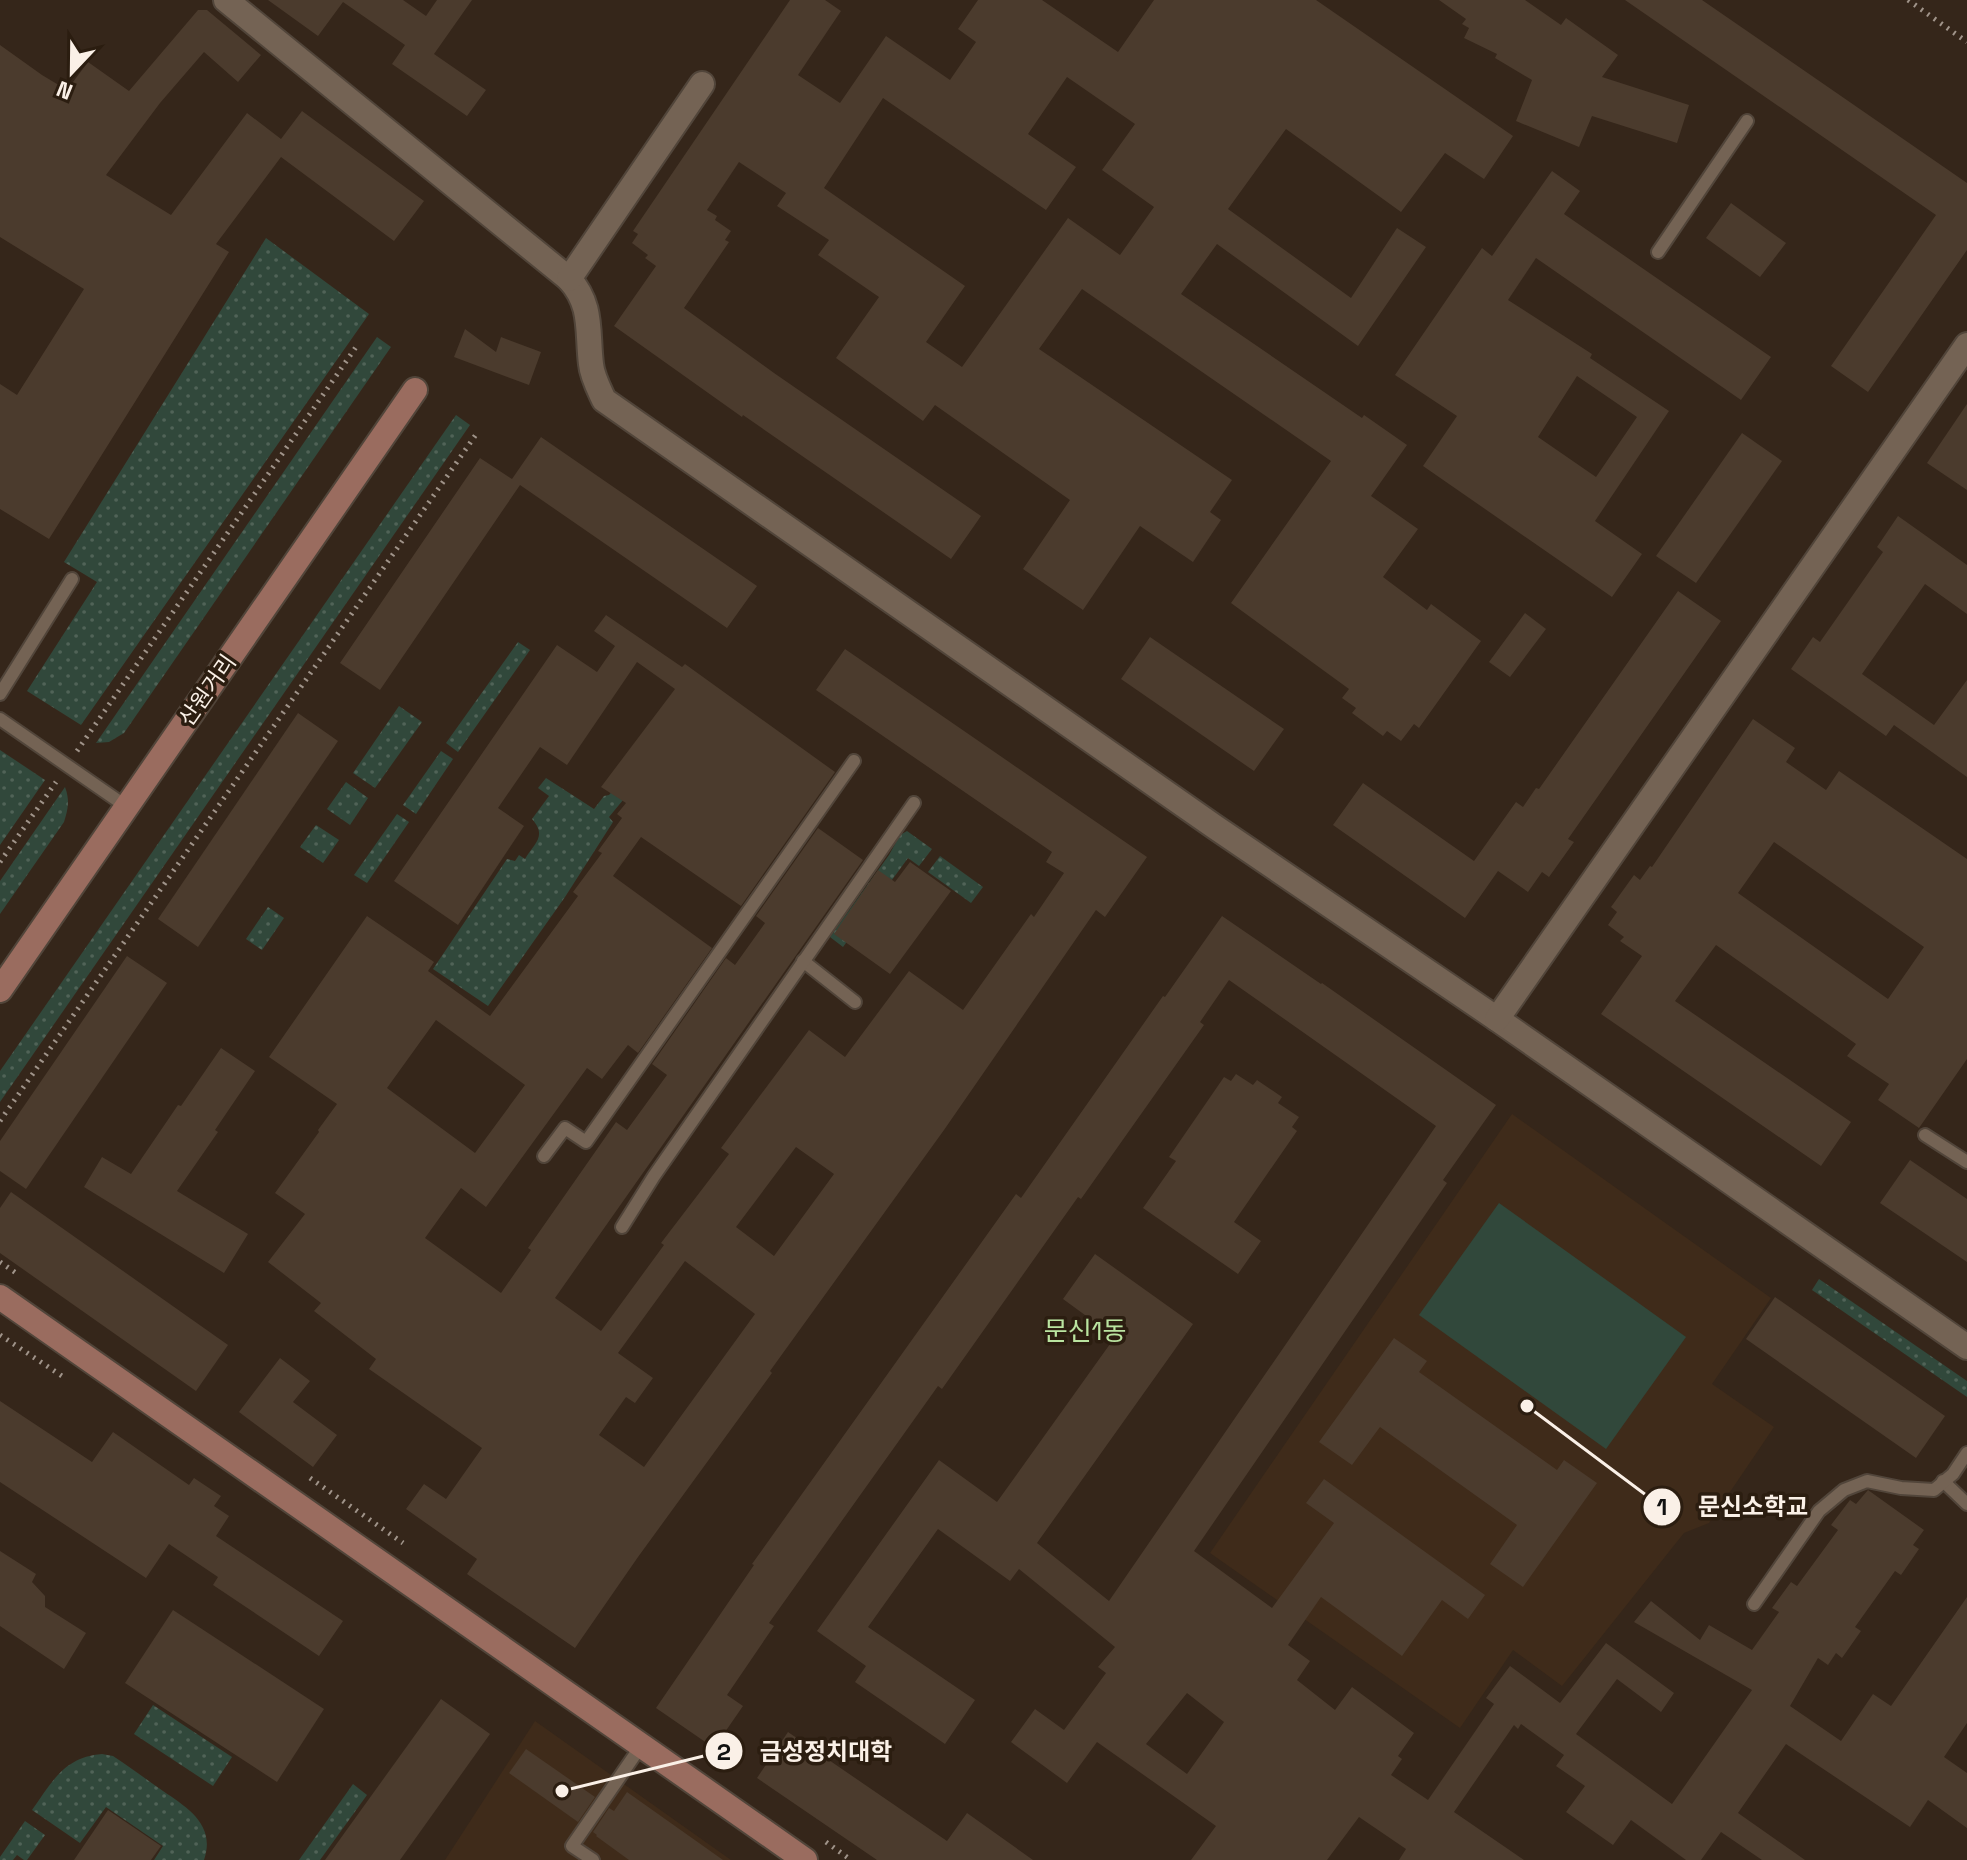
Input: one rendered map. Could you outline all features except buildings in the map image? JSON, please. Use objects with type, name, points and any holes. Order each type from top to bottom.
[{"type":"main road","name":"산원거리","points":[[0,990],[415,390]]},
{"type":"main road","points":[[0,1297],[805,1860]]},
{"type":"street","points":[[226,0],[581,291],[589,322],[591,368],[604,400],[1967,1347]]},
{"type":"street","points":[[569,279],[702,84]]},
{"type":"street","points":[[1497,1019],[1967,345]]},
{"type":"lane","points":[[1658,252],[1747,121]]},
{"type":"lane","points":[[0,694],[72,579]]},
{"type":"lane","points":[[0,719],[127,807]]},
{"type":"lane","points":[[544,1156],[565,1128],[586,1142],[854,761]]},
{"type":"lane","points":[[622,1227],[654,1176],[914,803]]},
{"type":"lane","points":[[803,961],[855,1002]]},
{"type":"lane","points":[[1925,1135],[1967,1162]]},
{"type":"lane","points":[[1754,1604],[1819,1511],[1844,1490],[1867,1481],[1901,1488],[1934,1490],[1953,1474],[1967,1453]]},
{"type":"lane","points":[[1943,1481],[1967,1504]]},
{"type":"lane","points":[[593,1860],[572,1846],[641,1746]]},
{"type":"path","points":[[1908,0],[1967,42]]},
{"type":"path","points":[[0,862],[356,347]]},
{"type":"path","points":[[0,1121],[477,433]]},
{"type":"shaded area","points":[[1512,1114],[1771,1298],[1712,1384],[1774,1427],[1709,1523],[1684,1533],[1562,1686],[1513,1650],[1460,1728],[1210,1553]]},
{"type":"shaded area","points":[[535,1721],[731,1860],[445,1860]]},
{"type":"green space","points":[[266,238],[369,314],[81,725],[27,691],[97,582],[64,562]]},
{"type":"green space","points":[[377,337],[391,347],[124,733],[109,742],[96,743]]},
{"type":"green space","points":[[456,415],[470,425],[0,1102],[0,1071]]},
{"type":"green space","points":[[518,642],[530,650],[458,752],[446,743]]},
{"type":"green space","points":[[399,706],[422,722],[375,788],[353,773]]},
{"type":"green space","points":[[0,750],[45,780],[0,845]]},
{"type":"green space","points":[[441,751],[453,759],[416,814],[403,805]]},
{"type":"green space","points":[[546,778],[594,809],[617,786],[628,794],[609,817],[613,822],[565,897],[488,1006],[433,969],[507,859],[515,861],[519,855],[525,859],[536,844],[539,830],[532,819],[549,796],[538,788]]},
{"type":"green space","points":[[346,782],[368,798],[350,825],[327,809]]},
{"type":"green space","points":[[65,787],[68,804],[64,822],[0,914],[0,881]]},
{"type":"green space","points":[[397,814],[409,822],[367,883],[354,875]]},
{"type":"green space","points":[[316,825],[339,840],[323,863],[300,847]]},
{"type":"green space","points":[[907,831],[932,849],[919,866],[908,858],[843,947],[830,937],[900,835]]},
{"type":"green space","points":[[940,856],[983,887],[971,903],[928,872]]},
{"type":"green space","points":[[268,907],[284,918],[262,950],[246,939]]},
{"type":"green space","points":[[1499,1203],[1686,1337],[1606,1449],[1419,1315]]},
{"type":"green space","points":[[1819,1279],[1967,1381],[1967,1397],[1812,1290]]},
{"type":"green space","points":[[153,1705],[232,1757],[213,1786],[134,1734]]},
{"type":"green space","points":[[89,1756],[113,1756],[190,1811],[203,1827],[206,1837],[204,1860],[154,1860],[163,1846],[106,1807],[80,1843],[32,1810],[68,1766]]},
{"type":"green space","points":[[353,1784],[367,1795],[320,1860],[299,1860]]},
{"type":"green space","points":[[25,1821],[45,1835],[27,1860],[17,1855],[13,1860],[0,1860],[0,1857]]},
{"type":"place","name":"문신소학교","points":[[1527,1406]]},
{"type":"place","name":"금성정치대학","points":[[562,1791]]},
{"type":"district","name":"문신1동","points":[[1085,1331]]}]
